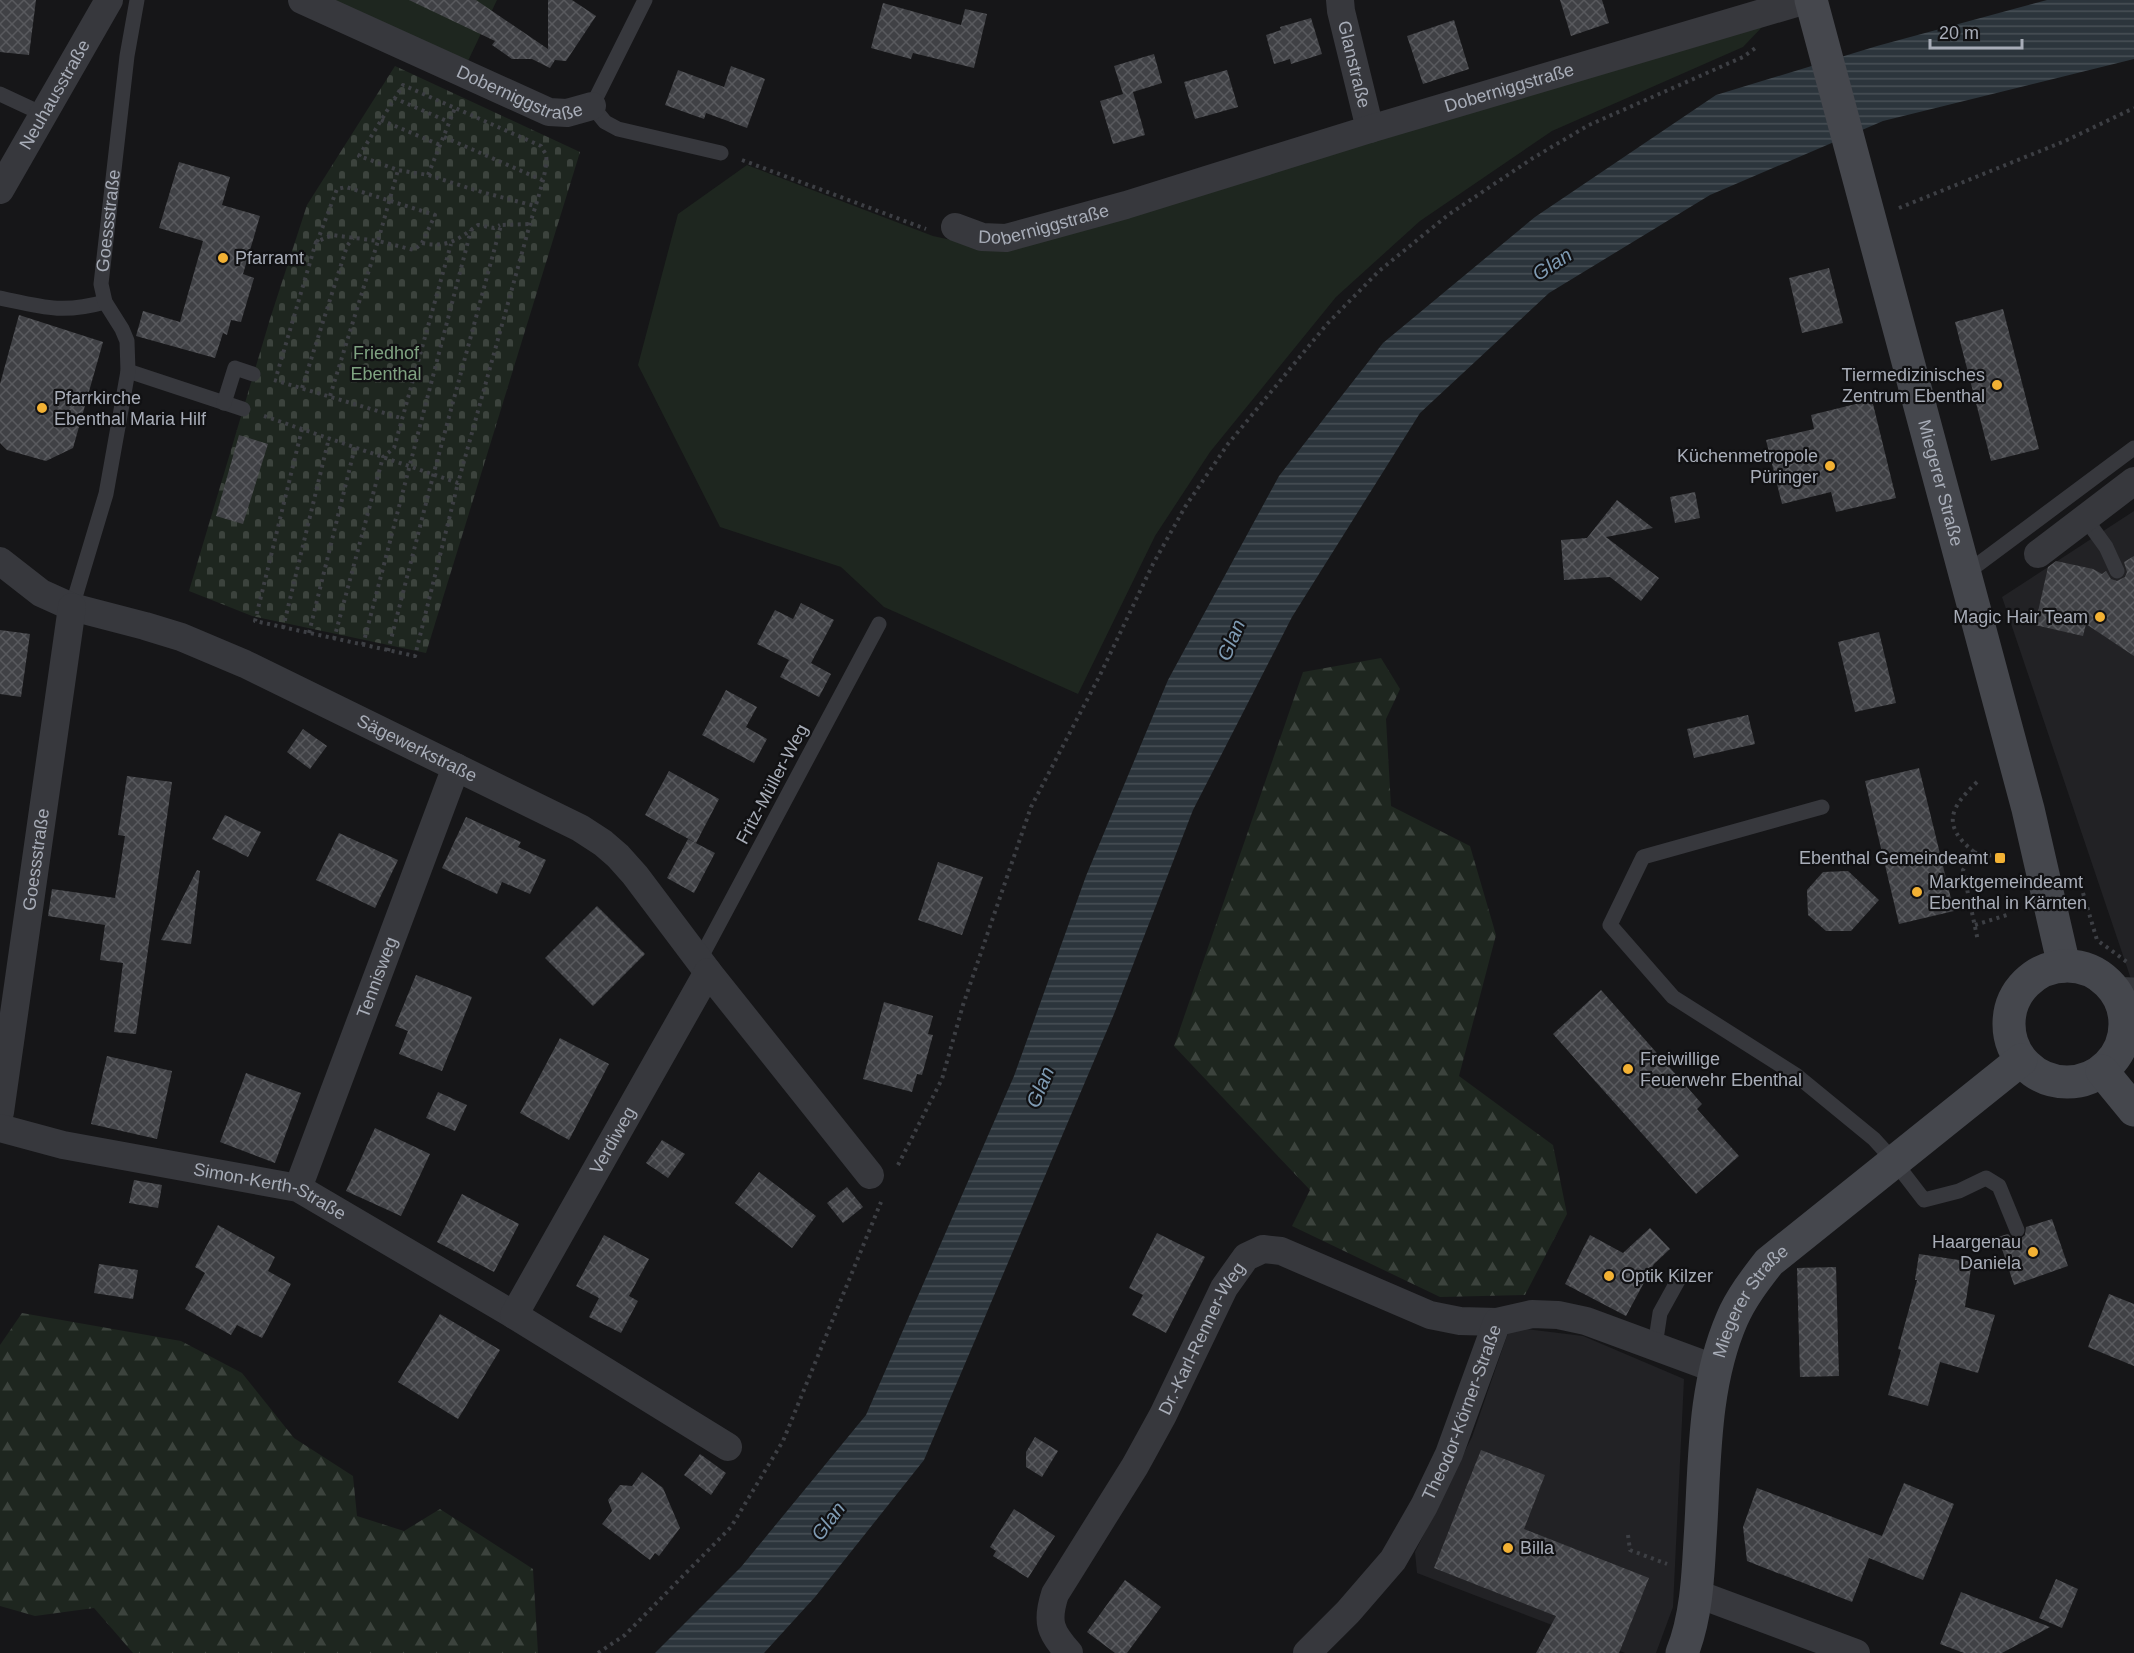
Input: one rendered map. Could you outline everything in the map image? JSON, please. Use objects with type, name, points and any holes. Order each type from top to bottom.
[{"type":"main road","name":"Miegerer Straße","points":[[1811,4],[2028,809],[2064,966]]},
{"type":"main road","points":[[2064,966],[2088,970],[2121,984],[2118,995],[2129,1033],[2116,1056],[2102,1071],[2082,1081],[2059,1082],[2038,1075],[2021,1060],[2010,1037],[2010,1012],[2021,989],[2040,973],[2064,966]]},
{"type":"main road","name":"Miegerer Straße","points":[[1682,1653],[1687,1640],[1695,1593],[1708,1412],[1716,1369],[1732,1319],[1747,1290],[1769,1262],[2021,1060]]},
{"type":"main road","points":[[2102,1071],[2134,1110]]},
{"type":"street","name":"Neuhausstraße","points":[[0,190],[109,0]]},
{"type":"street","name":"Doberniggstraße","points":[[302,0],[549,111],[567,113],[592,106]]},
{"type":"street","name":"Glanstraße","points":[[1340,0],[1370,129]]},
{"type":"street","name":"Doberniggstraße","points":[[956,227],[982,237],[1006,238],[1126,205],[1370,129],[1811,4]]},
{"type":"street","points":[[2038,554],[2134,480]]},
{"type":"street","points":[[0,561],[41,592],[72,607]]},
{"type":"street","name":"Sägewerkstraße","points":[[72,607],[192,641],[245,663],[580,828],[603,843],[635,875],[703,967]]},
{"type":"street","name":"Goessstraße","points":[[0,1112],[7,1015],[72,607]]},
{"type":"street","name":"Tennisweg","points":[[297,1188],[456,767]]},
{"type":"street","points":[[703,967],[882,1181]]},
{"type":"street","name":"Verdiweg","points":[[514,1315],[703,967]]},
{"type":"street","name":"Simon-Kerth-Straße","points":[[0,1128],[63,1145],[297,1188],[514,1315]]},
{"type":"street","name":"Dr.-Karl-Renner-Weg","points":[[1070,1653],[1056,1638],[1051,1625],[1050,1609],[1055,1594],[1135,1466],[1163,1415],[1224,1288],[1246,1257],[1263,1249],[1281,1251],[1430,1315],[1460,1322],[1497,1322]]},
{"type":"street","name":"Theodor-Körner-Straße","points":[[1306,1653],[1348,1612],[1393,1560],[1424,1506],[1449,1454],[1497,1322],[1532,1314],[1558,1315],[1586,1321],[1716,1369]]},
{"type":"street","points":[[514,1315],[728,1447]]},
{"type":"street","points":[[1695,1593],[1856,1653]]},
{"type":"lane","name":"Goessstraße","points":[[72,607],[106,494],[128,371],[126,340],[122,329],[105,302],[101,284],[127,56],[136,0]]},
{"type":"lane","points":[[592,106],[645,0]]},
{"type":"lane","points":[[0,94],[45,115]]},
{"type":"lane","name":"Doberniggstraße","points":[[592,106],[605,122],[618,129],[722,153]]},
{"type":"lane","points":[[0,298],[55,309],[82,308],[105,302]]},
{"type":"lane","points":[[224,403],[235,368],[253,374]]},
{"type":"lane","points":[[128,371],[243,409]]},
{"type":"lane","points":[[1965,574],[2134,448]]},
{"type":"lane","points":[[2085,518],[2106,547],[2117,571]]},
{"type":"lane","name":"Fritz-Müller-Weg","points":[[703,967],[879,624]]},
{"type":"lane","points":[[1822,807],[1643,857],[1610,925],[1673,997],[1796,1075],[1874,1139],[1924,1200],[1959,1191],[1986,1178],[1999,1186],[2017,1230]]},
{"type":"lane","points":[[1655,1346],[1660,1313],[1681,1275]]},
{"type":"path","points":[[598,1653],[624,1635],[731,1527],[783,1441],[882,1181],[942,1079],[963,1005],[1031,807],[1100,675],[1153,564],[1185,507],[1228,444],[1327,324],[1379,271],[1448,215],[1533,158],[1589,125],[1743,57],[1764,43]]},
{"type":"path","points":[[302,429],[255,621],[415,656],[458,483],[546,167],[546,155],[541,146],[403,85],[359,156],[398,170],[428,175],[535,206]]},
{"type":"path","points":[[394,98],[449,122]]},
{"type":"path","points":[[428,175],[455,108]]},
{"type":"path","points":[[1867,209],[2065,141],[2134,108]]},
{"type":"path","points":[[381,120],[440,145]]},
{"type":"path","points":[[444,137],[542,180]]},
{"type":"path","name":"Doberniggstraße","points":[[722,153],[935,232],[956,227]]},
{"type":"path","points":[[330,396],[398,170]]},
{"type":"path","points":[[275,380],[316,242],[337,189],[346,187],[435,215],[422,243],[414,250],[378,241],[332,236],[316,242]]},
{"type":"path","points":[[422,243],[451,244],[478,225],[494,228],[501,225],[530,224]]},
{"type":"path","points":[[388,651],[432,476],[501,225]]},
{"type":"path","points":[[363,645],[471,230]]},
{"type":"path","points":[[302,388],[347,246],[353,238]]},
{"type":"path","points":[[334,639],[384,457],[394,448],[451,244]]},
{"type":"path","points":[[253,374],[401,418]]},
{"type":"path","points":[[243,409],[384,457],[432,476],[458,483]]},
{"type":"path","points":[[283,628],[329,438]]},
{"type":"path","points":[[309,633],[355,447]]},
{"type":"path","points":[[1977,782],[1960,798],[1953,817],[1954,832],[1961,842],[1974,852],[1984,856],[1994,855]]},
{"type":"path","points":[[1974,852],[1964,870],[1978,941]]},
{"type":"path","points":[[1974,925],[2010,914]]},
{"type":"path","points":[[1628,1535],[1630,1550],[1674,1566]]},
{"type":"shaded area","points":[[2134,511],[2134,988],[2002,597]]},
{"type":"shaded area","points":[[1510,1327],[1583,1336],[1684,1379],[1673,1607],[1656,1653],[1625,1653],[1417,1573],[1415,1552],[1472,1437]]},
{"type":"green space","points":[[333,0],[497,0],[468,61]]},
{"type":"green space","points":[[1765,24],[1743,47],[1552,131],[1420,221],[1336,297],[1210,452],[1155,536],[1078,694],[884,607],[841,567],[720,527],[638,365],[678,214],[747,165],[933,236],[1002,251]]},
{"type":"green space","name":"Friedhof Ebenthal","points":[[395,66],[580,152],[426,653],[252,616],[189,591],[270,319],[307,205]]},
{"type":"green space","points":[[1381,658],[1400,689],[1386,719],[1391,806],[1470,846],[1496,935],[1459,1076],[1553,1145],[1567,1214],[1525,1295],[1440,1297],[1292,1226],[1310,1190],[1174,1046],[1303,672]]},
{"type":"green space","points":[[22,1313],[181,1341],[242,1373],[294,1438],[353,1476],[357,1516],[404,1531],[440,1509],[533,1569],[538,1653],[133,1653],[94,1608],[35,1616],[0,1606],[0,1345]]},
{"type":"water","name":"Glan","points":[[2047,0],[2134,0],[2134,59],[1883,121],[1710,195],[1549,293],[1420,413],[1292,617],[1193,810],[1114,1014],[924,1460],[815,1597],[764,1653],[655,1653],[741,1567],[866,1415],[1014,1076],[1086,876],[1168,680],[1279,476],[1383,343],[1535,217],[1716,95],[1877,46]]},
{"type":"building","points":[[0,0],[36,0],[29,55],[0,52]]},
{"type":"building","points":[[409,0],[476,0],[548,49],[548,0],[572,0],[596,16],[566,61],[555,60],[550,68],[532,59],[512,59],[492,45],[495,41]]},
{"type":"building","points":[[1560,0],[1602,0],[1609,23],[1571,36]]},
{"type":"building","points":[[883,3],[961,25],[965,9],[987,14],[974,68],[913,53],[911,59],[871,48]]},
{"type":"building","points":[[1311,18],[1322,54],[1291,64],[1290,59],[1274,64],[1266,35],[1281,30],[1280,27]]},
{"type":"building","points":[[1454,20],[1469,69],[1423,84],[1407,36]]},
{"type":"building","points":[[1154,54],[1162,83],[1133,92],[1145,135],[1113,144],[1100,101],[1123,94],[1114,66]]},
{"type":"building","points":[[731,66],[765,79],[747,128],[706,113],[704,119],[665,105],[678,70],[724,87]]},
{"type":"building","points":[[1227,70],[1238,107],[1195,119],[1184,82]]},
{"type":"building","name":"Pfarramt","points":[[179,162],[230,177],[222,205],[260,216],[243,274],[254,278],[241,322],[231,320],[227,335],[223,333],[215,358],[136,336],[143,311],[180,322],[203,241],[159,228]]},
{"type":"building","points":[[1829,268],[1843,323],[1802,333],[1789,278]]},
{"type":"building","name":"Tiermedizinisches Zentrum Ebenthal","points":[[2003,309],[2039,449],[1991,461],[1955,322]]},
{"type":"building","name":"Pfarrkirche Ebenthal Maria Hilf","points":[[19,315],[103,342],[73,448],[46,461],[7,450],[0,443],[0,384]]},
{"type":"building","name":"Küchenmetropole Püringer","points":[[1872,400],[1896,498],[1836,512],[1831,492],[1782,504],[1766,440],[1814,429],[1811,415]]},
{"type":"building","points":[[239,435],[268,444],[243,524],[216,516]]},
{"type":"building","points":[[1695,492],[1700,518],[1675,523],[1670,497]]},
{"type":"building","points":[[1617,500],[1653,528],[1606,537],[1659,578],[1641,601],[1610,577],[1564,580],[1561,540],[1587,538]]},
{"type":"building","points":[[2134,556],[2134,656],[2086,624],[2083,636],[2035,625],[2048,567],[2056,561],[2093,569],[2102,574],[2106,571],[2111,579],[2117,581],[2125,577],[2127,572],[2124,562]]},
{"type":"building","points":[[801,603],[834,620],[811,663],[831,674],[819,697],[780,677],[789,660],[757,644],[775,610],[793,619]]},
{"type":"building","points":[[0,630],[30,634],[21,697],[0,694]]},
{"type":"building","points":[[1879,632],[1896,703],[1855,712],[1838,642]]},
{"type":"building","points":[[726,690],[757,707],[746,727],[767,739],[754,763],[702,735]]},
{"type":"building","points":[[1748,715],[1755,744],[1694,758],[1687,729]]},
{"type":"building","points":[[303,729],[327,746],[310,769],[287,752]]},
{"type":"building","points":[[1919,768],[1954,911],[1899,924],[1865,781]]},
{"type":"building","points":[[669,771],[719,799],[696,843],[645,815]]},
{"type":"building","points":[[127,776],[172,782],[136,1034],[114,1032],[123,963],[100,960],[105,925],[48,916],[52,889],[115,898],[125,836],[118,835]]},
{"type":"building","points":[[225,815],[261,832],[248,857],[212,839]]},
{"type":"building","points":[[466,817],[521,842],[518,847],[546,860],[530,894],[502,882],[497,894],[442,868]]},
{"type":"building","points":[[339,833],[398,860],[375,908],[316,880]]},
{"type":"building","points":[[688,839],[715,853],[694,893],[667,878]]},
{"type":"building","points":[[938,862],[983,877],[962,935],[918,920]]},
{"type":"building","points":[[197,870],[200,871],[191,944],[161,940]]},
{"type":"building","points":[[1848,871],[1879,900],[1851,931],[1826,931],[1808,915],[1807,890],[1823,872]]},
{"type":"building","points":[[597,906],[645,954],[593,1006],[545,958]]},
{"type":"building","points":[[416,975],[472,997],[442,1071],[399,1054],[408,1031],[395,1026]]},
{"type":"building","name":"Freiwillige Feuerwehr Ebenthal","points":[[1601,990],[1702,1104],[1697,1109],[1739,1156],[1696,1194],[1553,1034]]},
{"type":"building","points":[[884,1002],[933,1016],[928,1034],[933,1035],[922,1075],[917,1074],[912,1092],[863,1079]]},
{"type":"building","points":[[560,1038],[609,1064],[569,1140],[520,1113]]},
{"type":"building","points":[[107,1056],[172,1071],[157,1139],[91,1124]]},
{"type":"building","points":[[246,1073],[301,1093],[275,1163],[220,1142]]},
{"type":"building","points":[[438,1092],[467,1105],[455,1131],[426,1118]]},
{"type":"building","points":[[375,1128],[430,1154],[401,1216],[346,1191]]},
{"type":"building","points":[[662,1140],[685,1154],[668,1178],[646,1163]]},
{"type":"building","points":[[759,1172],[816,1216],[792,1248],[735,1203]]},
{"type":"building","points":[[134,1180],[162,1185],[158,1208],[129,1203]]},
{"type":"building","points":[[847,1187],[863,1207],[843,1223],[827,1203]]},
{"type":"building","points":[[462,1194],[519,1224],[494,1272],[437,1242]]},
{"type":"building","name":"Haargenau Daniela","points":[[2052,1219],[2068,1266],[2014,1285],[1998,1237],[2008,1234],[2012,1238],[2020,1239],[2025,1235],[2026,1227]]},
{"type":"building","points":[[218,1225],[275,1257],[268,1271],[291,1284],[262,1338],[237,1325],[231,1335],[185,1309],[205,1273],[195,1267]]},
{"type":"building","name":"Optik Kilzer","points":[[1650,1228],[1670,1249],[1654,1264],[1626,1316],[1565,1284],[1590,1235],[1623,1253]]},
{"type":"building","points":[[1157,1233],[1205,1257],[1166,1333],[1132,1315],[1143,1295],[1129,1288]]},
{"type":"building","points":[[604,1235],[649,1259],[629,1296],[638,1301],[621,1333],[589,1317],[599,1298],[576,1286]]},
{"type":"building","points":[[1919,1254],[1972,1262],[1965,1307],[1995,1315],[1978,1373],[1940,1362],[1928,1406],[1888,1395],[1917,1280],[1915,1280]]},
{"type":"building","points":[[99,1264],[138,1270],[133,1299],[94,1293]]},
{"type":"building","points":[[1836,1267],[1839,1376],[1800,1377],[1797,1268]]},
{"type":"building","points":[[2109,1294],[2134,1304],[2134,1366],[2088,1347]]},
{"type":"building","points":[[440,1314],[500,1350],[458,1419],[398,1382]]},
{"type":"building","points":[[1035,1437],[1058,1451],[1042,1477],[1026,1467],[1026,1452]]},
{"type":"building","name":"Billa","points":[[1481,1450],[1545,1475],[1524,1529],[1649,1578],[1619,1653],[1536,1653],[1556,1616],[1434,1568]]},
{"type":"building","points":[[700,1454],[726,1473],[711,1495],[684,1475]]},
{"type":"building","points":[[642,1472],[663,1488],[680,1528],[659,1556],[655,1553],[650,1560],[602,1524],[612,1511],[608,1500],[620,1485],[632,1486]]},
{"type":"building","points":[[1904,1483],[1954,1504],[1923,1580],[1869,1558],[1852,1602],[1747,1561],[1743,1527],[1757,1488],[1882,1536]]},
{"type":"building","points":[[1014,1509],[1055,1536],[1028,1578],[993,1556],[996,1551],[990,1547]]},
{"type":"building","points":[[2056,1579],[2078,1589],[2062,1628],[2039,1618]]},
{"type":"building","points":[[1125,1580],[1161,1607],[1127,1653],[1115,1653],[1087,1632]]},
{"type":"building","points":[[1961,1592],[2050,1627],[2002,1653],[1964,1653],[1940,1644]]},
{"type":"place","name":"Pfarramt","points":[[223,258]]},
{"type":"place","name":"Tiermedizinisches Zentrum Ebenthal","points":[[1997,385]]},
{"type":"place","name":"Pfarrkirche Ebenthal Maria Hilf","points":[[42,408]]},
{"type":"place","name":"Küchenmetropole Püringer","points":[[1830,466]]},
{"type":"place","name":"Magic Hair Team","points":[[2100,617]]},
{"type":"place","name":"Ebenthal Gemeindeamt","points":[[2000,858]]},
{"type":"place","name":"Marktgemeindeamt Ebenthal in Kärnten","points":[[1917,892]]},
{"type":"place","name":"Freiwillige Feuerwehr Ebenthal","points":[[1628,1069]]},
{"type":"place","name":"Haargenau Daniela","points":[[2033,1252]]},
{"type":"place","name":"Optik Kilzer","points":[[1609,1276]]},
{"type":"place","name":"Billa","points":[[1508,1548]]}]
